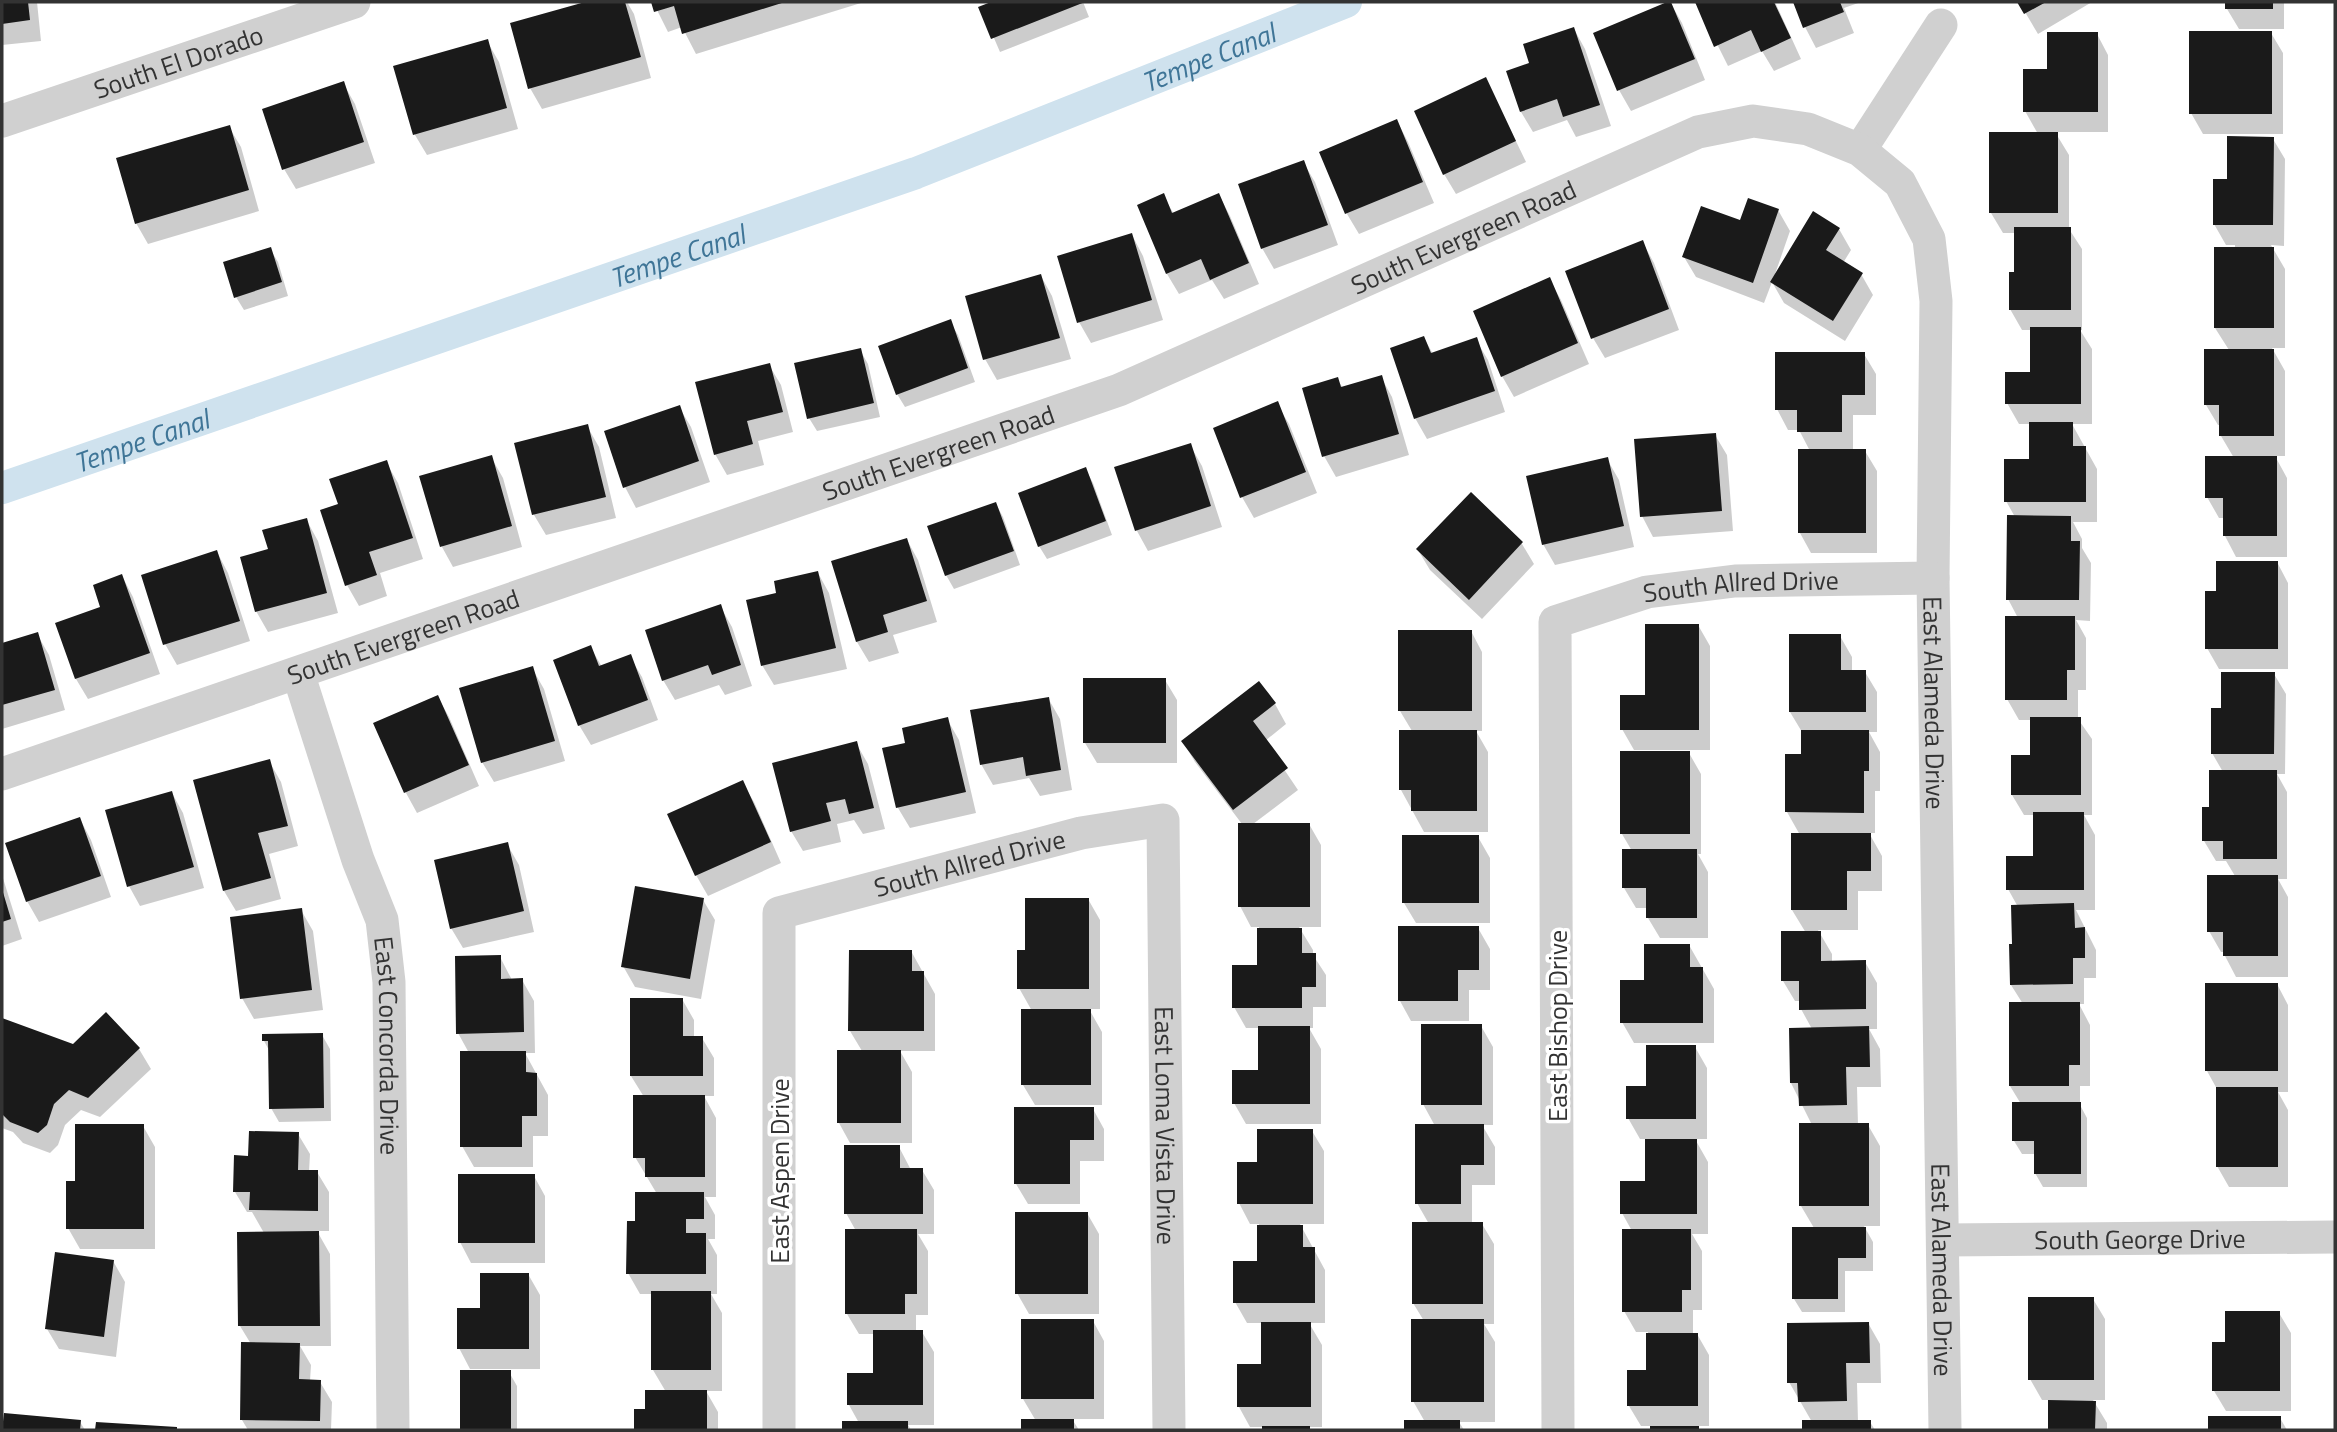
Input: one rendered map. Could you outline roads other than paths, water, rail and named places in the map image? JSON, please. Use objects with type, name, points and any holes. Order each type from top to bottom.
[{"type":"street","name":"South El Dorado","points":[[2,121],[354,2]]},
{"type":"street","points":[[1860,150],[1941,25]]},
{"type":"street","name":"South Evergreen Road","points":[[2,774],[1119,390],[1698,132],[1753,121],[1808,128],[1860,150]]},
{"type":"street","name":"East Alameda Drive","points":[[1860,150],[1900,183],[1929,239],[1936,301],[1933,578],[1945,1430]]},
{"type":"street","name":"South Allred Drive","points":[[1555,622],[1647,592],[1735,581],[1933,578]]},
{"type":"street","name":"East Bishop Drive","points":[[1555,622],[1558,1430]]},
{"type":"street","name":"East Concorda Drive","points":[[298,673],[358,860],[382,920],[389,982],[393,1430]]},
{"type":"street","name":"South Allred Drive","points":[[779,913],[1081,833],[1163,820]]},
{"type":"street","name":"East Loma Vista Drive","points":[[1163,820],[1169,1430]]},
{"type":"street","name":"East Aspen Drive","points":[[779,913],[779,1430]]},
{"type":"street","name":"South George Drive","points":[[1944,1240],[2335,1237]]},
{"type":"waterway","name":"Tempe Canal","points":[[2,488],[916,173],[1346,2]]}]
